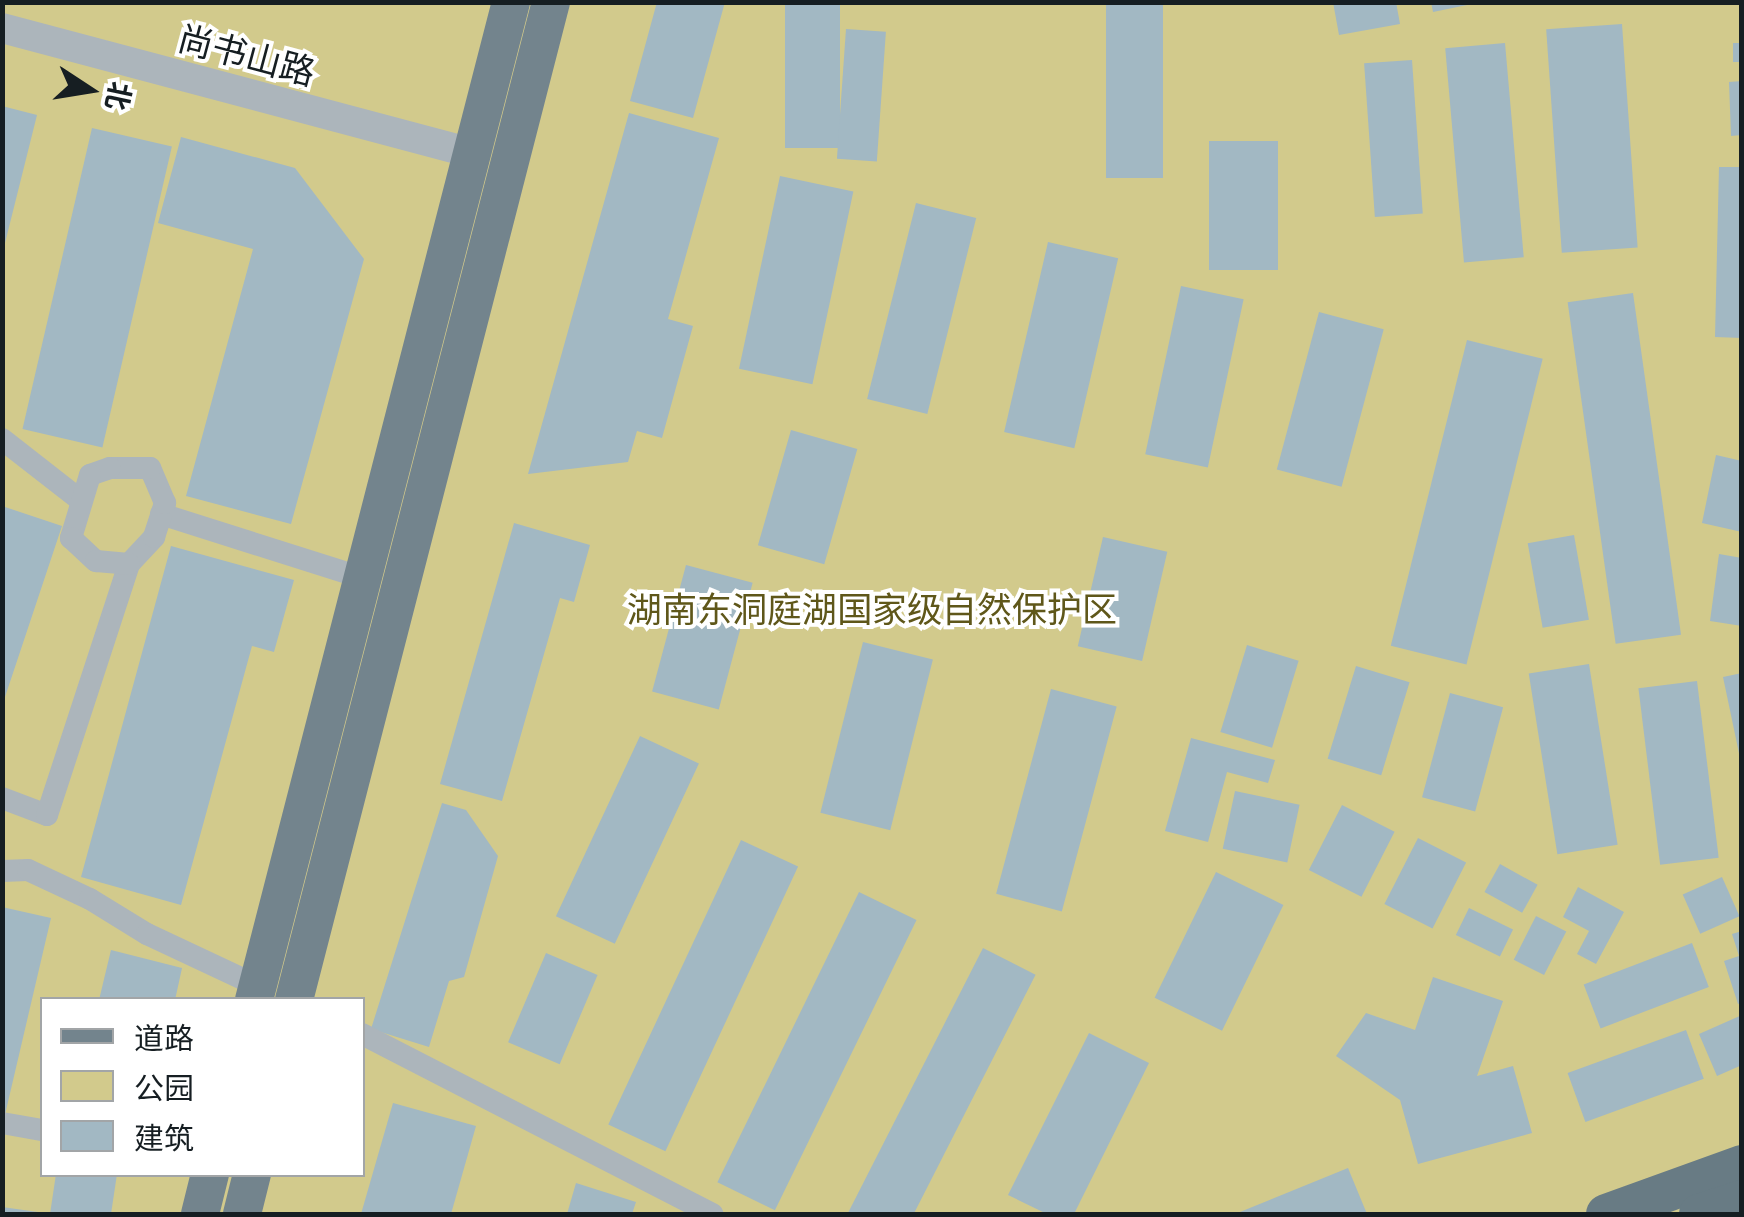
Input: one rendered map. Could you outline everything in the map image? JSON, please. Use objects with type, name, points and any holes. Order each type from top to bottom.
[{"type":"highway","points":[[1606,1214],[1742,1165]]},
{"type":"highway","points":[[1699,1214],[1742,1200]]},
{"type":"main road","points":[[256,993],[511,2]]},
{"type":"main road","points":[[296,997],[551,2]]},
{"type":"main road","points":[[200,1214],[209,1177]]},
{"type":"main road","points":[[242,1214],[251,1177]]},
{"type":"street","name":"尚书山路","points":[[2,28],[472,153]]},
{"type":"street","points":[[2,439],[80,500]]},
{"type":"street","points":[[2,798],[47,816],[129,564],[154,538],[165,503],[150,468],[110,468],[90,475],[71,538],[96,561],[129,564]]},
{"type":"street","points":[[161,514],[363,578]]},
{"type":"street","points":[[2,871],[28,870],[90,899],[256,993]]},
{"type":"street","points":[[365,1036],[712,1214]]},
{"type":"street","points":[[2,1124],[40,1130]]},
{"type":"green space","name":"湖南东洞庭湖国家级自然保护区","points":[[2,3],[1741,3],[1741,1214],[3,1214]]},
{"type":"building","points":[[657,2],[725,2],[693,118],[630,101]]},
{"type":"building","points":[[785,2],[840,2],[840,148],[785,148]]},
{"type":"building","points":[[1106,2],[1163,2],[1163,178],[1106,178]]},
{"type":"building","points":[[1333,2],[1396,2],[1400,24],[1339,35]]},
{"type":"building","points":[[1431,2],[1472,2],[1472,4],[1433,12]]},
{"type":"building","points":[[1622,24],[1638,247],[1562,253],[1546,29]]},
{"type":"building","points":[[846,29],[886,32],[877,161],[837,159]]},
{"type":"building","points":[[1505,43],[1524,257],[1464,262],[1445,48]]},
{"type":"building","points":[[1733,43],[1742,43],[1742,62],[1733,62]]},
{"type":"building","points":[[1412,60],[1423,214],[1375,217],[1364,63]]},
{"type":"building","points":[[1742,81],[1742,135],[1731,136],[1729,82]]},
{"type":"building","points":[[2,106],[37,115],[4,247],[2,247]]},
{"type":"building","points":[[629,113],[719,138],[668,319],[693,326],[662,438],[637,431],[628,462],[528,474]]},
{"type":"building","points":[[92,128],[172,146],[102,448],[22,429]]},
{"type":"building","points":[[181,137],[295,168],[364,259],[291,524],[186,496],[253,249],[158,223]]},
{"type":"building","points":[[1209,141],[1278,141],[1278,270],[1209,270]]},
{"type":"building","points":[[1719,167],[1742,167],[1742,338],[1715,337]]},
{"type":"building","points":[[780,176],[853,192],[812,384],[739,369]]},
{"type":"building","points":[[916,203],[976,218],[927,414],[867,399]]},
{"type":"building","points":[[1048,242],[1118,258],[1074,448],[1004,432]]},
{"type":"building","points":[[1181,286],[1244,299],[1208,468],[1145,454]]},
{"type":"building","points":[[1633,293],[1681,635],[1616,644],[1568,302]]},
{"type":"building","points":[[1319,312],[1384,329],[1342,487],[1277,469]]},
{"type":"building","points":[[1467,340],[1543,359],[1466,665],[1391,646]]},
{"type":"building","points":[[791,430],[857,449],[824,564],[758,545]]},
{"type":"building","points":[[1716,455],[1742,461],[1742,532],[1702,523]]},
{"type":"building","points":[[2,506],[62,526],[3,703],[2,702]]},
{"type":"building","points":[[514,523],[590,545],[574,602],[560,598],[502,801],[440,784]]},
{"type":"building","points":[[1574,535],[1589,620],[1543,628],[1528,543]]},
{"type":"building","points":[[1103,537],[1167,552],[1142,661],[1078,646]]},
{"type":"building","points":[[171,546],[294,580],[274,652],[252,646],[181,905],[81,877]]},
{"type":"building","points":[[1719,554],[1742,558],[1742,626],[1710,621]]},
{"type":"building","points":[[686,565],[753,583],[719,709],[652,692]]},
{"type":"building","points":[[863,642],[933,659],[890,830],[820,813]]},
{"type":"building","points":[[1247,645],[1299,661],[1272,748],[1220,732]]},
{"type":"building","points":[[1589,664],[1618,845],[1557,854],[1529,674]]},
{"type":"building","points":[[1356,666],[1410,682],[1381,775],[1328,759]]},
{"type":"building","points":[[1742,673],[1742,758],[1740,758],[1723,677]]},
{"type":"building","points":[[1697,681],[1719,858],[1660,865],[1638,688]]},
{"type":"building","points":[[1051,689],[1117,707],[1062,911],[996,894]]},
{"type":"building","points":[[1450,693],[1503,707],[1475,812],[1422,797]]},
{"type":"building","points":[[640,736],[699,763],[615,944],[556,916]]},
{"type":"building","points":[[1191,738],[1275,760],[1268,783],[1227,772],[1208,842],[1165,831]]},
{"type":"building","points":[[1235,791],[1300,805],[1287,862],[1223,849]]},
{"type":"building","points":[[442,803],[466,810],[498,856],[464,977],[449,981],[429,1047],[371,1029]]},
{"type":"building","points":[[1342,805],[1395,832],[1361,897],[1309,870]]},
{"type":"building","points":[[1418,838],[1466,863],[1433,928],[1384,904]]},
{"type":"building","points":[[741,840],[798,867],[665,1151],[608,1125]]},
{"type":"building","points":[[1500,864],[1538,885],[1522,913],[1484,892]]},
{"type":"building","points":[[1216,872],[1283,905],[1222,1031],[1155,998]]},
{"type":"building","points":[[1722,877],[1739,916],[1700,934],[1683,894]]},
{"type":"building","points":[[1578,887],[1624,912],[1596,964],[1577,954],[1589,931],[1563,917]]},
{"type":"building","points":[[859,892],[917,920],[775,1210],[717,1182]]},
{"type":"building","points":[[2,907],[51,918],[4,1119],[2,1118]]},
{"type":"building","points":[[1469,908],[1513,929],[1500,956],[1456,935]]},
{"type":"building","points":[[1536,916],[1566,931],[1544,975],[1514,960]]},
{"type":"building","points":[[1742,931],[1742,1003],[1738,1004],[1724,961],[1739,956],[1732,934]]},
{"type":"building","points":[[1692,943],[1709,987],[1601,1028],[1584,985]]},
{"type":"building","points":[[983,948],[1036,975],[914,1214],[848,1214]]},
{"type":"building","points":[[111,950],[182,968],[176,997],[100,997]]},
{"type":"building","points":[[546,953],[598,975],[560,1064],[508,1042]]},
{"type":"building","points":[[1433,977],[1503,1001],[1477,1076],[1513,1066],[1532,1133],[1418,1164],[1400,1100],[1336,1056],[1366,1013],[1415,1030]]},
{"type":"building","points":[[1742,1015],[1742,1065],[1717,1076],[1699,1034]]},
{"type":"building","points":[[1686,1030],[1704,1079],[1585,1122],[1568,1073]]},
{"type":"building","points":[[1089,1033],[1149,1063],[1074,1214],[1047,1214],[1008,1195]]},
{"type":"building","points":[[393,1103],[476,1126],[451,1214],[361,1214]]},
{"type":"building","points":[[1348,1168],[1367,1214],[1235,1214]]},
{"type":"building","points":[[56,1177],[117,1177],[111,1214],[50,1214]]},
{"type":"building","points":[[576,1183],[636,1202],[632,1214],[567,1214]]},
{"type":"building","points":[[2,1207],[38,1212],[38,1214],[2,1214]]}]
